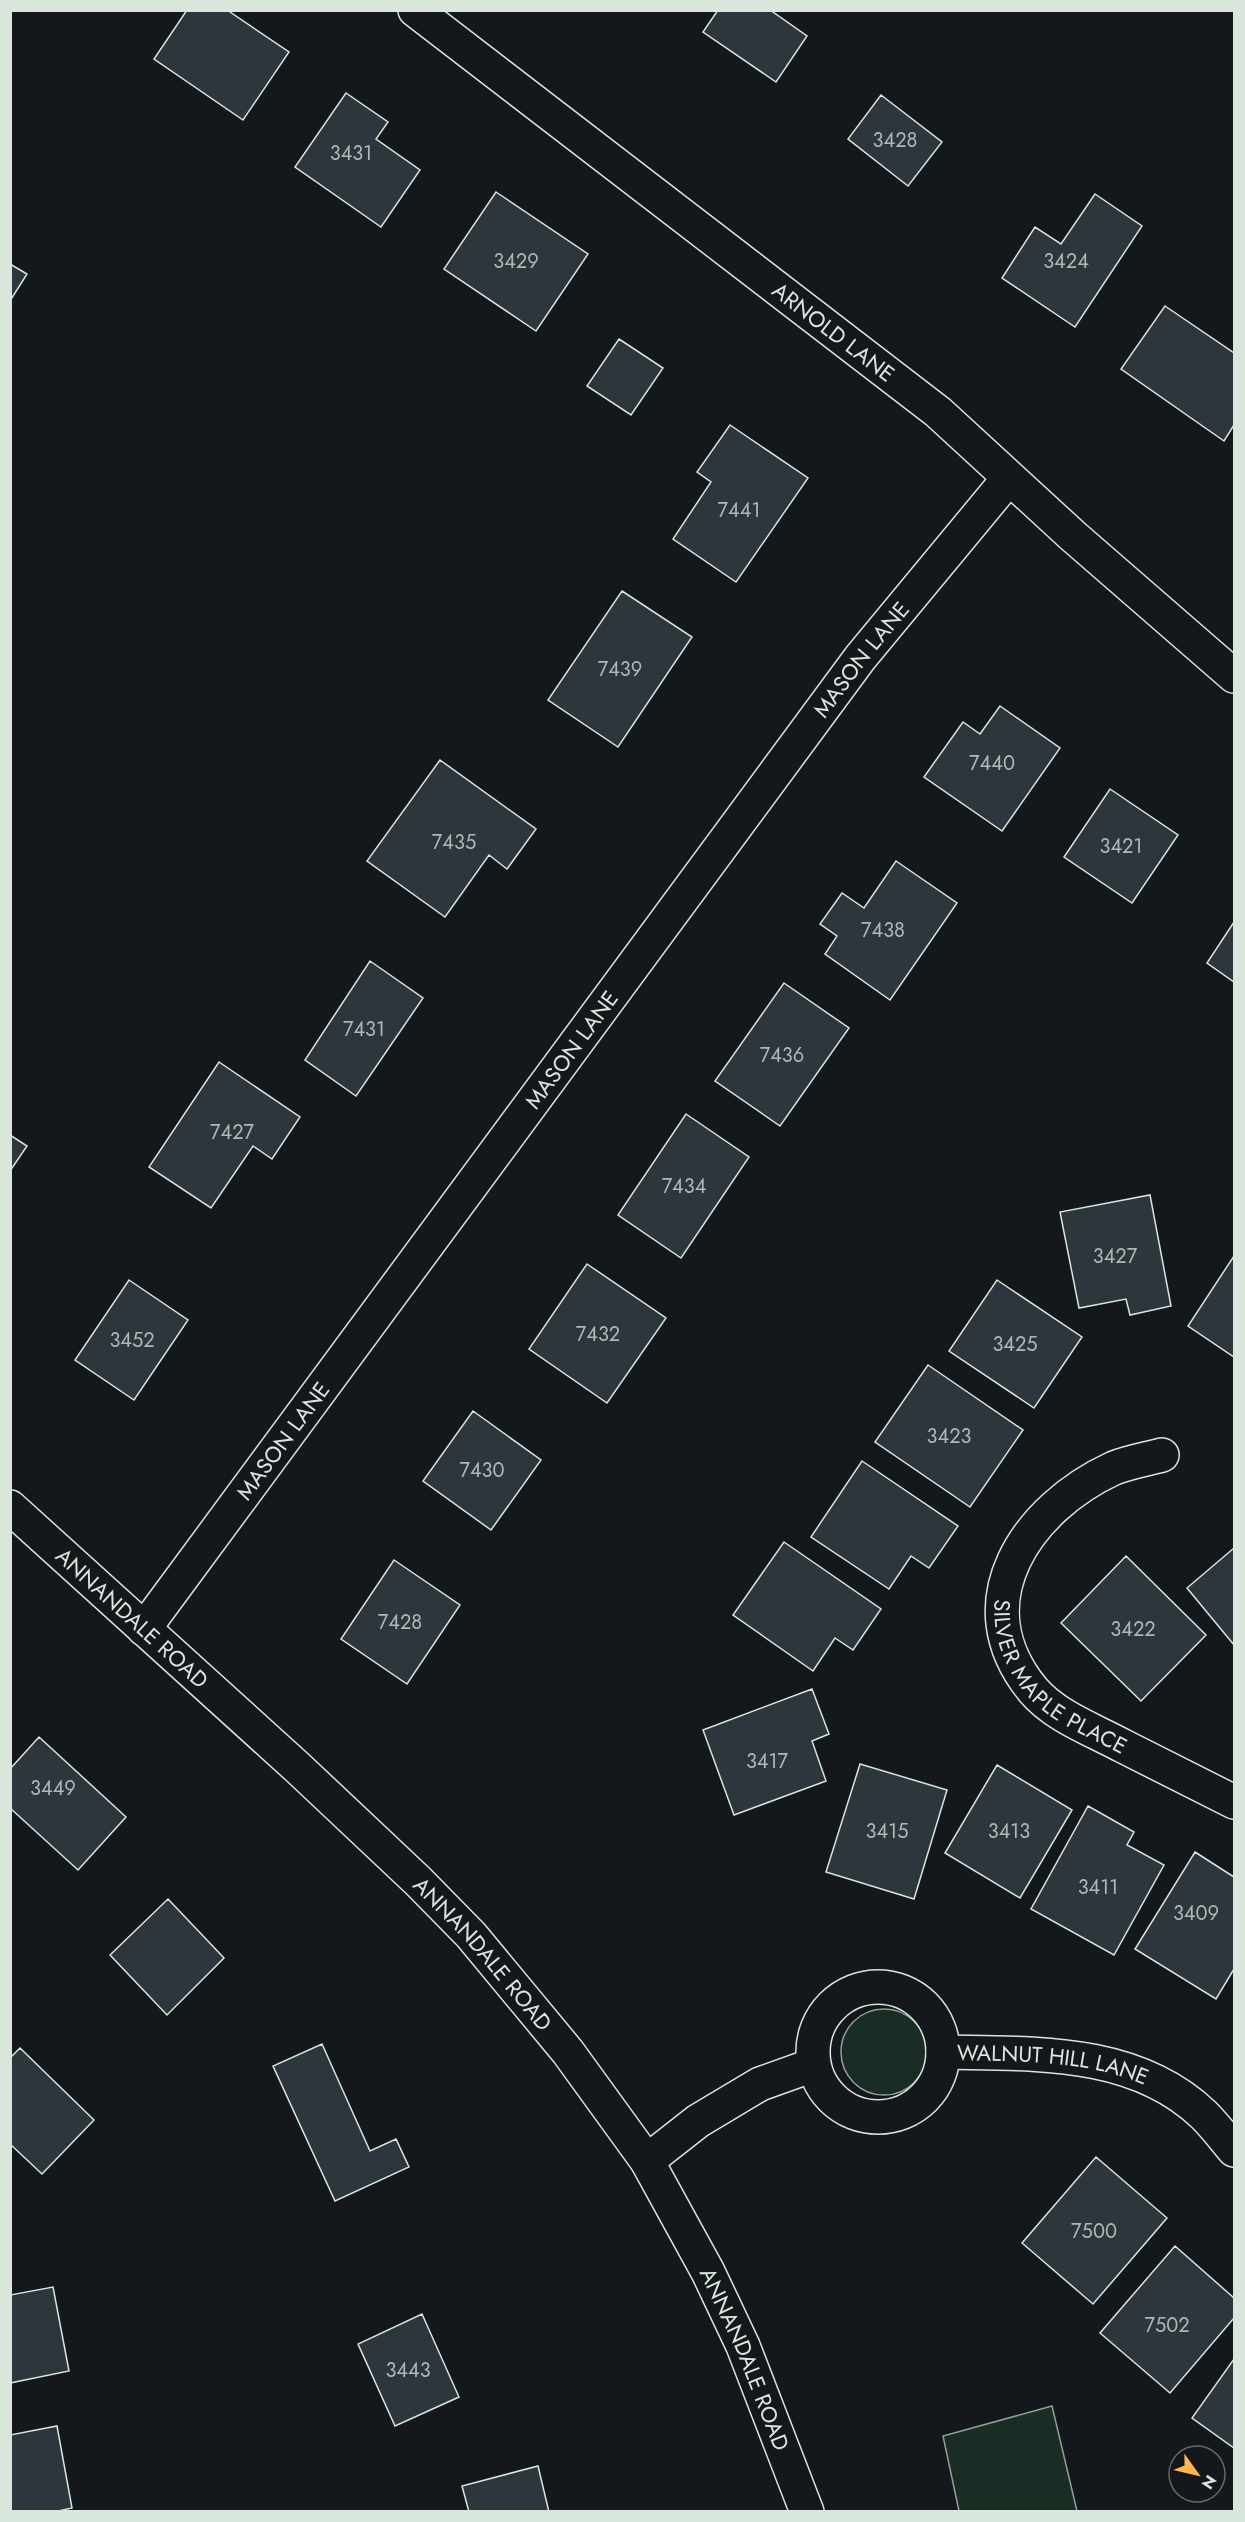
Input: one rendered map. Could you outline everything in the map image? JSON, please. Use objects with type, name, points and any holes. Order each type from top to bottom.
[{"type":"street","name":"ARNOLD LANE","points":[[415,10],[938,412],[1009,478],[1234,676]]},
{"type":"street","name":"MASON LANE","points":[[144,1629],[860,658],[1009,478]]},
{"type":"street","name":"SILVER MAPLE PLACE","points":[[1162,1455],[1115,1468],[1076,1490],[1040,1521],[1012,1559],[1004,1589],[1004,1624],[1012,1655],[1033,1689],[1061,1714],[1234,1802]]},
{"type":"street","name":"ANNANDALE ROAD","points":[[10,1507],[315,1783],[418,1881],[471,1935],[568,2052],[647,2161],[708,2272],[744,2346],[807,2511]]},
{"type":"street","points":[[647,2161],[698,2121],[760,2084],[813,2065],[814,2033],[826,2011],[845,1995],[874,1986],[900,1990],[923,2005],[939,2028],[943,2052]]},
{"type":"street","name":"WALNUT HILL LANE","points":[[813,2065],[825,2093],[845,2110],[872,2118],[897,2115],[920,2103],[937,2082],[943,2052],[1051,2054],[1108,2063],[1158,2083],[1203,2114],[1234,2150]]},
{"type":"green space","points":[[884,2009],[900,2013],[914,2022],[923,2036],[927,2052],[923,2068],[914,2082],[900,2091],[884,2095],[868,2091],[854,2082],[845,2068],[841,2052],[845,2036],[854,2022],[868,2013]]},
{"type":"green space","points":[[1052,2406],[1077,2511],[959,2511],[943,2436]]},
{"type":"building","points":[[187,10],[227,10],[289,52],[243,120],[154,59]]},
{"type":"building","points":[[718,10],[770,10],[807,36],[776,82],[703,32]]},
{"type":"building","points":[[346,93],[388,122],[376,139],[420,170],[381,227],[295,167]]},
{"type":"building","points":[[881,95],[942,142],[908,186],[848,139]]},
{"type":"building","points":[[496,192],[588,254],[536,331],[444,269]]},
{"type":"building","points":[[1095,194],[1142,226],[1075,327],[1002,278],[1035,227],[1061,244]]},
{"type":"building","points":[[10,264],[27,274],[10,301]]},
{"type":"building","points":[[1165,306],[1234,353],[1234,425],[1224,441],[1121,369]]},
{"type":"building","points":[[619,339],[663,368],[631,415],[587,386]]},
{"type":"building","points":[[730,425],[808,478],[736,582],[673,539],[711,482],[697,472]]},
{"type":"building","points":[[622,591],[692,637],[618,747],[548,700]]},
{"type":"building","points":[[1000,706],[1060,748],[1002,831],[924,777],[963,722],[980,734]]},
{"type":"building","points":[[440,760],[536,829],[507,869],[489,855],[445,917],[367,861]]},
{"type":"building","points":[[1110,789],[1178,835],[1132,903],[1064,857]]},
{"type":"building","points":[[896,861],[957,903],[890,1000],[825,954],[837,936],[820,924],[842,893],[864,908]]},
{"type":"building","points":[[1234,922],[1234,982],[1207,963]]},
{"type":"building","points":[[370,961],[423,998],[356,1096],[305,1060]]},
{"type":"building","points":[[784,983],[849,1028],[780,1126],[715,1081]]},
{"type":"building","points":[[219,1062],[300,1117],[272,1159],[253,1146],[211,1208],[149,1167]]},
{"type":"building","points":[[686,1114],[749,1157],[681,1258],[618,1215]]},
{"type":"building","points":[[10,1135],[27,1146],[10,1171]]},
{"type":"building","points":[[1150,1195],[1171,1306],[1130,1315],[1126,1299],[1079,1308],[1060,1212]]},
{"type":"building","points":[[1234,1256],[1234,1357],[1188,1326]]},
{"type":"building","points":[[587,1264],[666,1318],[607,1403],[529,1349]]},
{"type":"building","points":[[129,1280],[188,1320],[134,1400],[75,1360]]},
{"type":"building","points":[[997,1280],[1082,1337],[1034,1408],[949,1351]]},
{"type":"building","points":[[928,1365],[1023,1430],[970,1507],[875,1442]]},
{"type":"building","points":[[473,1411],[541,1460],[491,1530],[423,1481]]},
{"type":"building","points":[[862,1461],[958,1526],[929,1568],[911,1556],[889,1589],[811,1537]]},
{"type":"building","points":[[784,1542],[881,1609],[853,1650],[835,1638],[813,1671],[733,1615]]},
{"type":"building","points":[[1234,1548],[1234,1645],[1187,1588]]},
{"type":"building","points":[[1126,1556],[1206,1635],[1141,1701],[1061,1623]]},
{"type":"building","points":[[394,1560],[460,1605],[407,1684],[341,1639]]},
{"type":"building","points":[[812,1689],[829,1734],[812,1741],[826,1781],[734,1815],[703,1730]]},
{"type":"building","points":[[39,1737],[126,1817],[78,1870],[10,1808],[10,1769]]},
{"type":"building","points":[[860,1764],[947,1790],[914,1899],[826,1872]]},
{"type":"building","points":[[997,1765],[1072,1810],[1020,1898],[945,1853]]},
{"type":"building","points":[[1088,1806],[1134,1832],[1127,1845],[1164,1865],[1114,1955],[1031,1909]]},
{"type":"building","points":[[1195,1852],[1234,1877],[1234,1969],[1216,1999],[1135,1949]]},
{"type":"building","points":[[168,1899],[224,1958],[167,2015],[110,1955]]},
{"type":"building","points":[[322,2044],[370,2151],[396,2139],[409,2167],[335,2201],[273,2066]]},
{"type":"building","points":[[20,2048],[94,2120],[42,2174],[10,2144],[10,2058]]},
{"type":"building","points":[[1096,2157],[1167,2218],[1093,2304],[1022,2243]]},
{"type":"building","points":[[1175,2246],[1234,2298],[1234,2318],[1170,2393],[1100,2333]]},
{"type":"building","points":[[53,2287],[69,2371],[10,2383],[10,2295]]},
{"type":"building","points":[[422,2314],[459,2397],[395,2426],[358,2344]]},
{"type":"building","points":[[1234,2359],[1234,2448],[1192,2418]]},
{"type":"building","points":[[57,2426],[72,2508],[54,2512],[10,2512],[10,2435]]},
{"type":"building","points":[[538,2466],[549,2512],[469,2512],[462,2486]]}]
